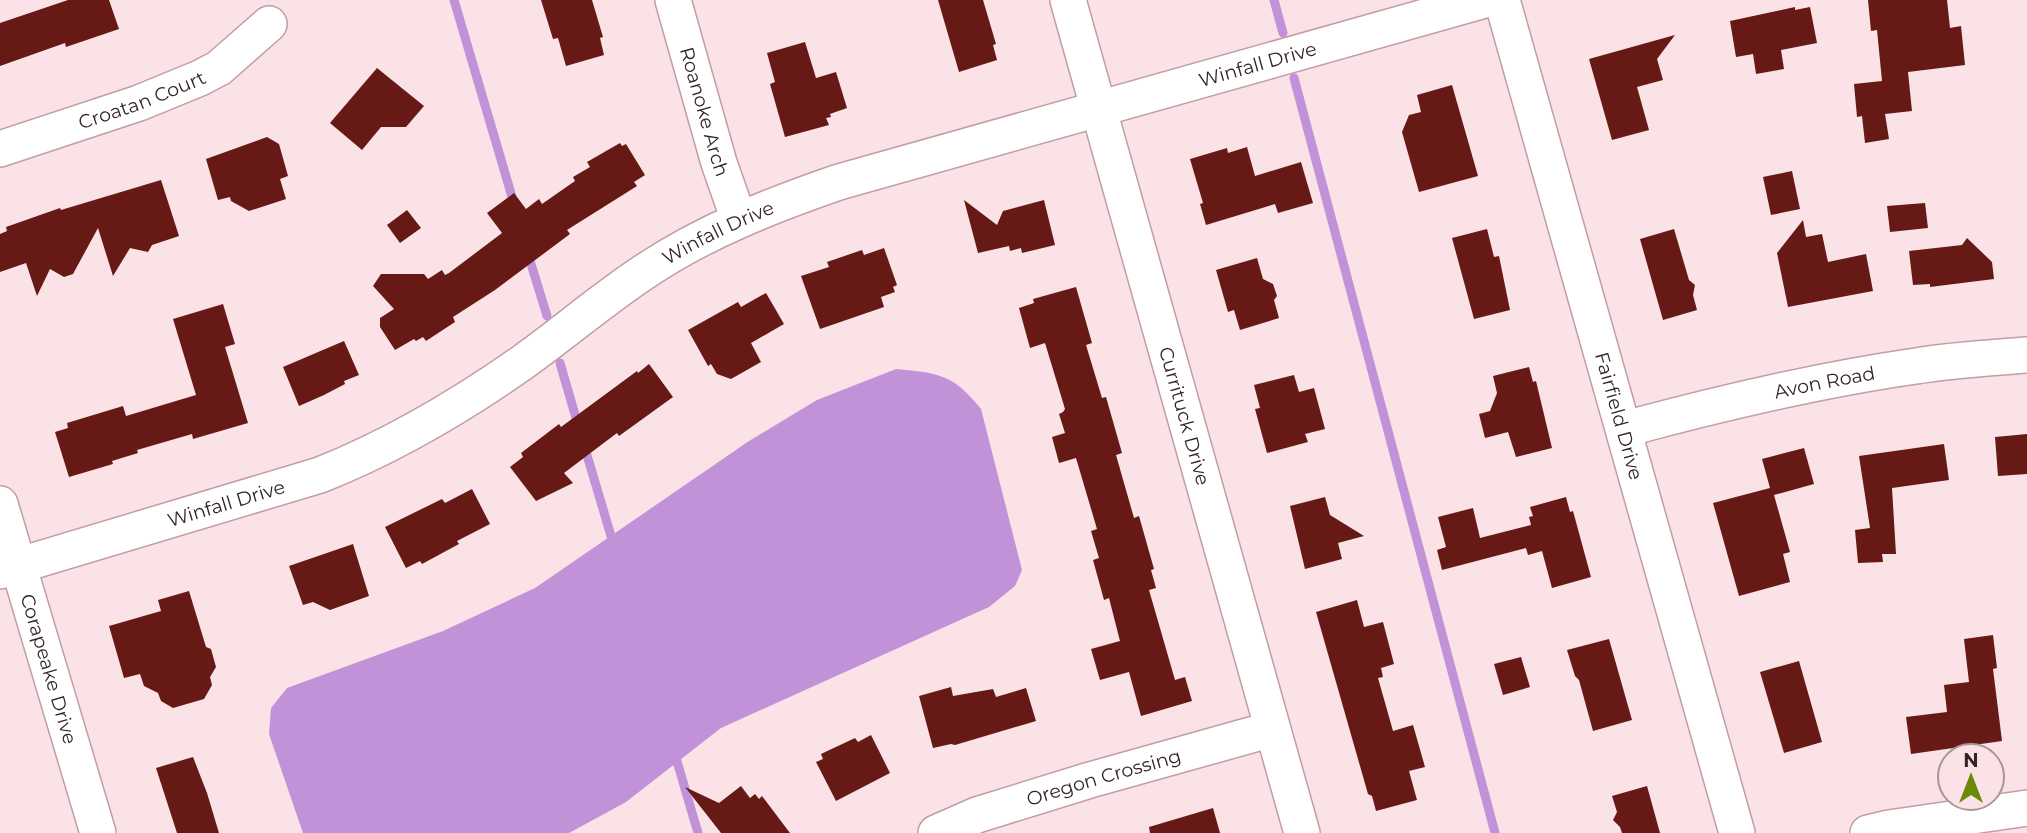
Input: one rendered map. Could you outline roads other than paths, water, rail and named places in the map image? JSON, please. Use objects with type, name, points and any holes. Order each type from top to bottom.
[{"type":"street","name":"Roanoke Arch","points":[[673,0],[719,163],[739,220]]},
{"type":"street","name":"Currituck Drive","points":[[1068,0],[1302,833]]},
{"type":"street","name":"Winfall Drive","points":[[9,568],[320,475],[356,461],[459,406],[524,362],[647,270],[766,207],[839,182],[1485,0]]},
{"type":"street","name":"Fairfield Drive","points":[[1502,0],[1737,833]]},
{"type":"street","name":"Croatan Court","points":[[0,149],[139,103],[200,78],[219,68],[269,24]]},
{"type":"street","name":"Avon Road","points":[[1625,429],[1719,404],[1879,372],[1918,365],[2027,355]]},
{"type":"street","name":"Corapeake Drive","points":[[0,504],[9,568],[98,833]]},
{"type":"street","name":"Oregon Crossing","points":[[936,833],[977,815],[1090,780],[1272,729]]},
{"type":"street","points":[[1868,833],[2027,808]]},
{"type":"waterway","points":[[454,0],[515,207]]},
{"type":"waterway","points":[[1274,0],[1283,33]]},
{"type":"waterway","points":[[1294,78],[1495,833]]},
{"type":"waterway","points":[[528,254],[547,316]]},
{"type":"waterway","points":[[560,363],[578,425]]},
{"type":"waterway","points":[[584,445],[614,546]]},
{"type":"waterway","points":[[674,751],[698,833]]}]
